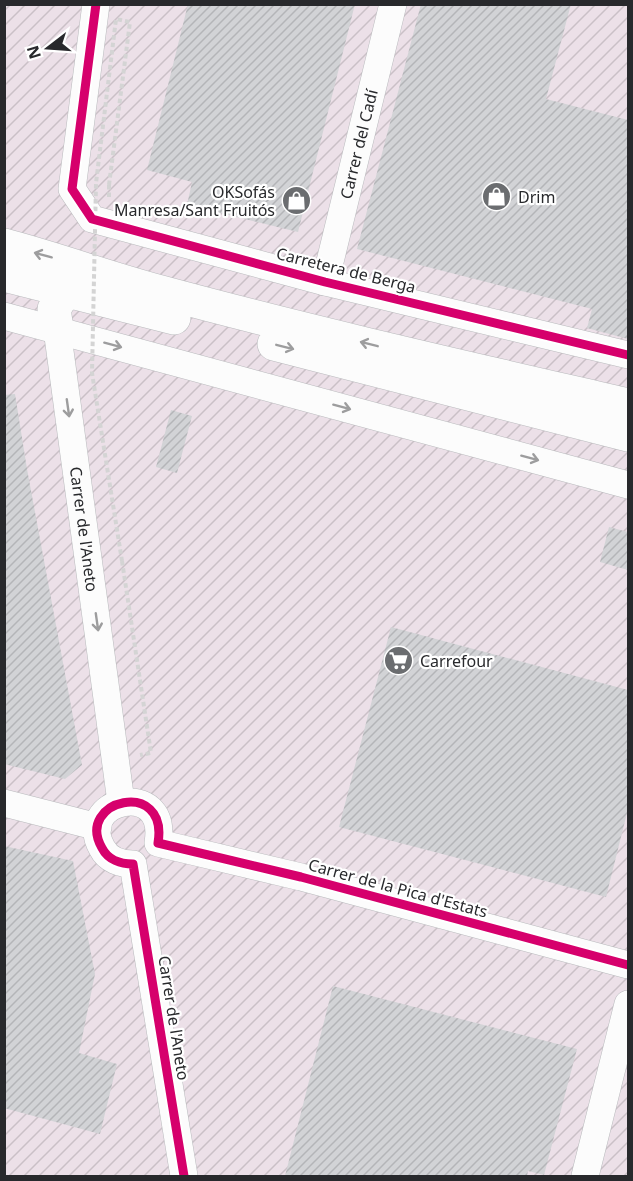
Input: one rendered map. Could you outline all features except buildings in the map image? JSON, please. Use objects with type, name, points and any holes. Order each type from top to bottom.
[{"type":"main road","points":[[4,245],[159,292],[628,405]]},
{"type":"main road","points":[[4,275],[628,435]]},
{"type":"main road","points":[[57,329],[54,309],[72,280],[139,295],[159,292]]},
{"type":"main road","points":[[4,286],[20,291],[57,329]]},
{"type":"main road","points":[[448,388],[502,388],[628,419]]},
{"type":"street","name":"Carretera de Berga","points":[[96,4],[72,189],[92,219],[325,282],[628,355]]},
{"type":"street","name":"Carrer del Cadí","points":[[325,282],[393,4]]},
{"type":"street","points":[[4,316],[628,485]]},
{"type":"street","name":"Carrer de l'Aneto","points":[[57,329],[121,802]]},
{"type":"street","name":"Carrer de la Pica d'Estats","points":[[121,802],[132,801],[143,804],[152,811],[158,821],[160,832],[158,843],[301,877],[628,965]]},
{"type":"street","points":[[4,803],[98,827],[106,811],[121,802]]},
{"type":"street","name":"Carrer de l'Aneto","points":[[98,827],[99,842],[106,854],[119,862],[133,864],[184,1176]]},
{"type":"street","points":[[585,1176],[628,1004]]},
{"type":"path","points":[[109,185],[129,22],[116,19],[96,183],[92,373],[151,753],[115,758]]},
{"type":"shaded area","points":[[5,5],[628,5],[628,1176],[5,1176]]},
{"type":"cycle path","points":[[96,4],[72,189],[92,219],[325,282],[628,355]]},
{"type":"cycle path","points":[[184,1176],[133,864],[120,862],[108,856],[102,848],[97,831],[100,818],[110,808],[124,803],[138,803],[150,809],[158,822],[158,843],[301,877],[628,965]]},
{"type":"place","name":"Drim","points":[[497,197]]},
{"type":"place","name":"OKSofás Manresa/Sant Fruitós","points":[[296,201]]},
{"type":"place","name":"Carrefour","points":[[399,661]]}]
